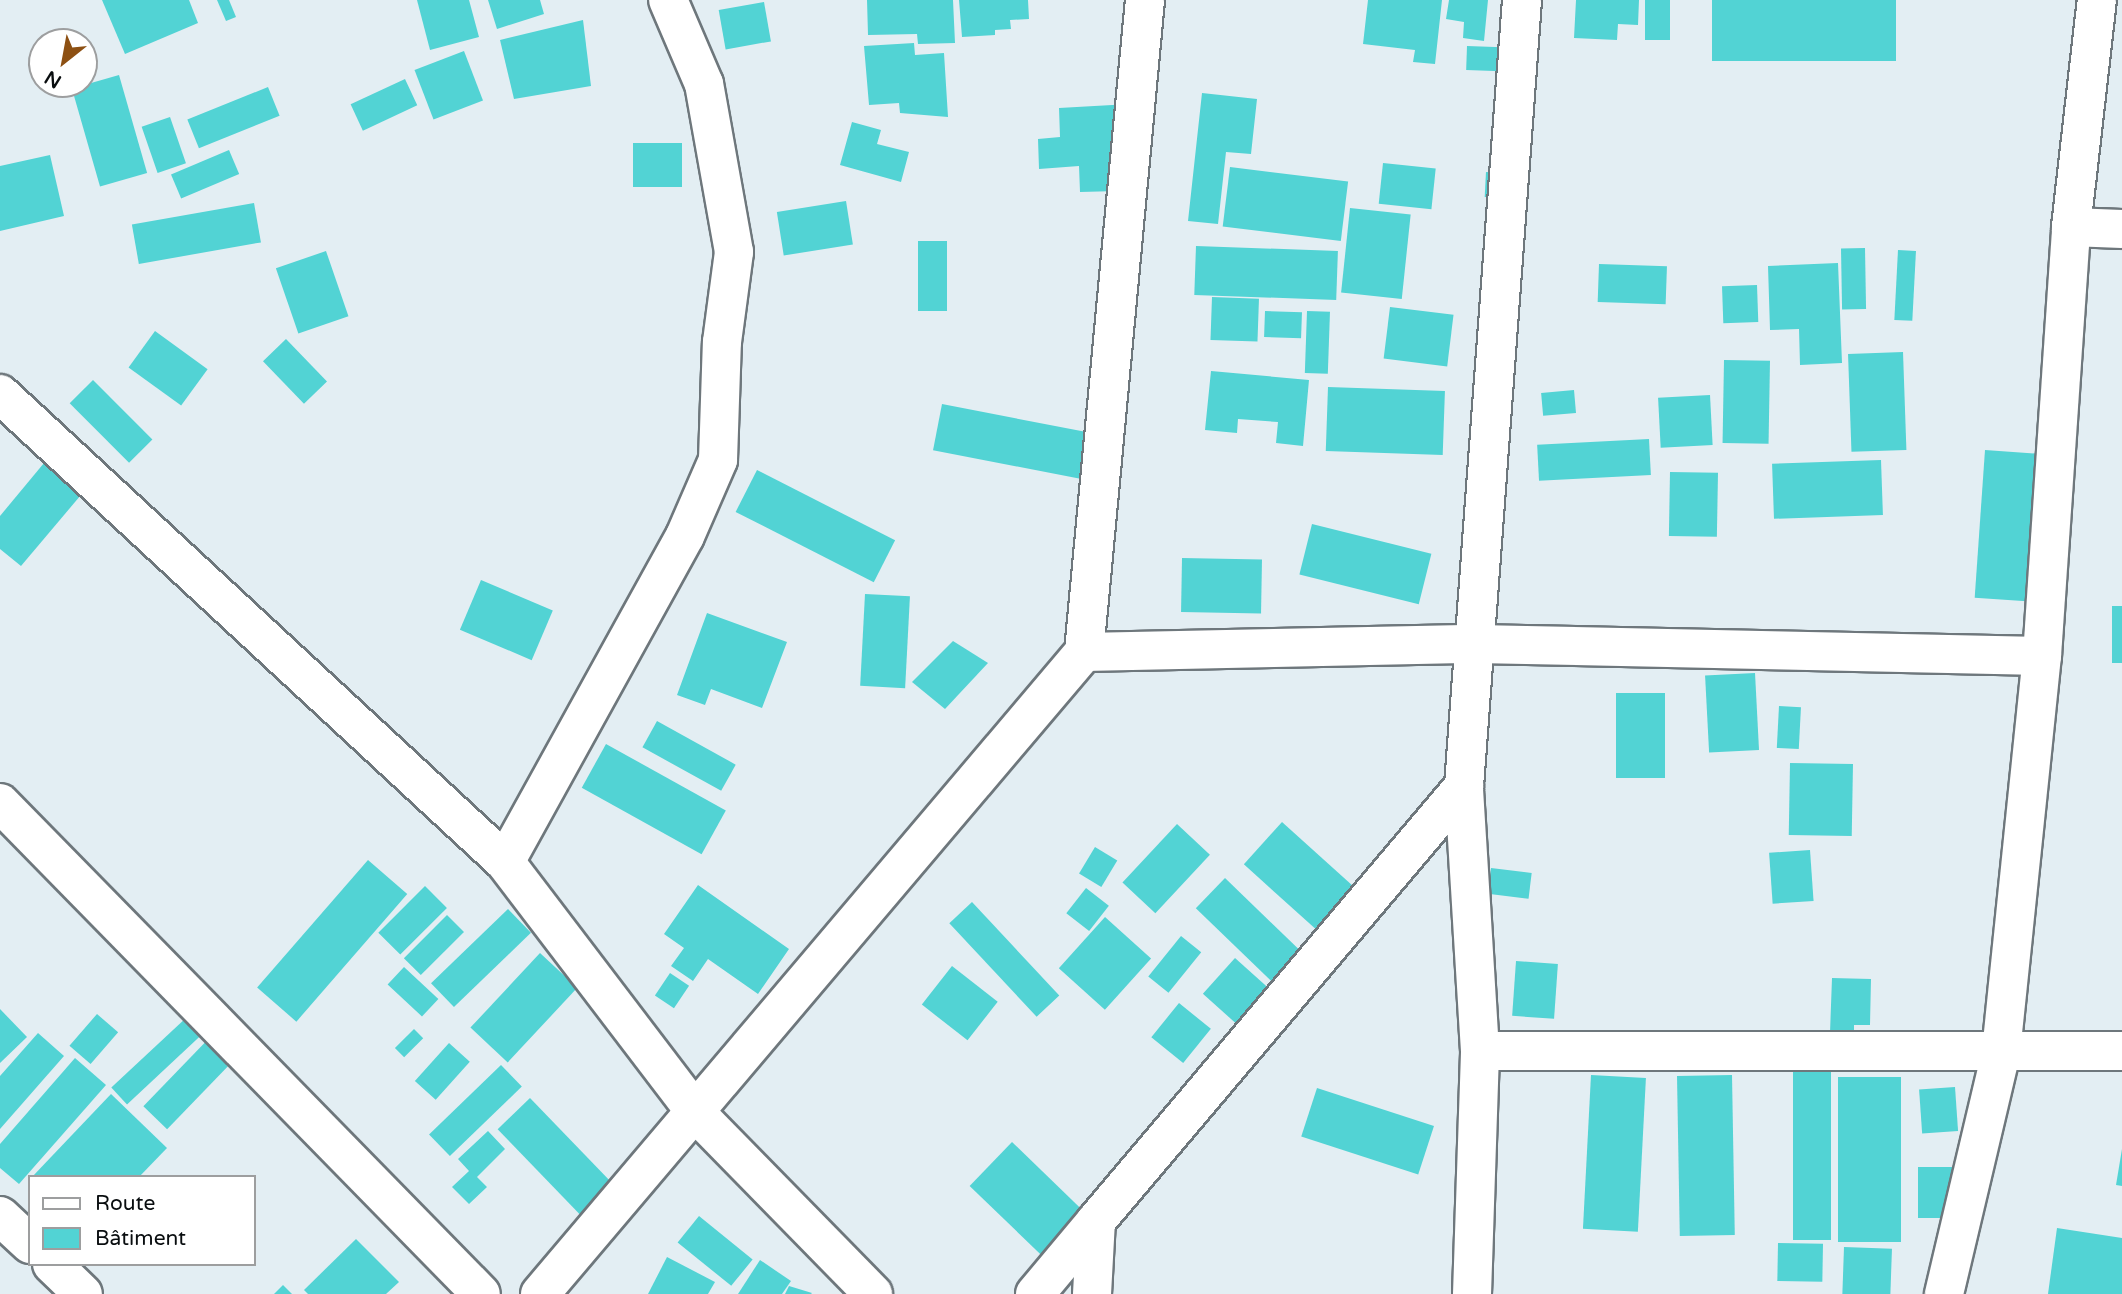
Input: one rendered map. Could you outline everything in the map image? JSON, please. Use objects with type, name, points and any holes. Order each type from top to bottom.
[{"type":"street","points":[[505,862],[685,536],[718,460],[734,252],[704,84],[668,0]]},
{"type":"street","points":[[540,1294],[1084,652],[1145,0]]},
{"type":"street","points":[[1472,1294],[1480,1051],[1464,786],[1522,0]]},
{"type":"street","points":[[1944,1294],[2001,1052],[2042,656],[2071,227],[2098,0]]},
{"type":"street","points":[[2071,227],[2122,229]]},
{"type":"street","points":[[0,394],[505,862],[696,1113],[873,1294]]},
{"type":"street","points":[[1084,652],[1476,644],[2042,656]]},
{"type":"street","points":[[1035,1294],[1464,786]]},
{"type":"street","points":[[0,803],[481,1294]]},
{"type":"street","points":[[1480,1051],[2122,1051]]},
{"type":"street","points":[[0,1216],[28,1242]]},
{"type":"street","points":[[1092,1294],[1096,1221]]},
{"type":"street","points":[[54,1266],[83,1294]]},
{"type":"building","points":[[102,0],[189,0],[198,23],[125,54]]},
{"type":"building","points":[[217,0],[229,0],[236,17],[226,21]]},
{"type":"building","points":[[417,0],[469,0],[479,37],[430,50]]},
{"type":"building","points":[[488,0],[540,0],[544,14],[497,29]]},
{"type":"building","points":[[867,0],[953,0],[955,43],[918,44],[917,34],[868,35]]},
{"type":"building","points":[[959,0],[1028,0],[1029,19],[1010,20],[1011,29],[995,30],[995,35],[962,37]]},
{"type":"building","points":[[1368,0],[1442,0],[1435,64],[1413,62],[1415,50],[1363,44]]},
{"type":"building","points":[[1449,0],[1488,0],[1484,41],[1463,38],[1464,22],[1446,19]]},
{"type":"building","points":[[1576,0],[1639,0],[1638,25],[1618,24],[1617,40],[1574,38]]},
{"type":"building","points":[[1645,0],[1670,0],[1670,40],[1645,40]]},
{"type":"building","points":[[1712,0],[1896,0],[1896,61],[1712,61]]},
{"type":"building","points":[[764,2],[771,41],[726,49],[719,10]]},
{"type":"building","points":[[583,20],[591,86],[514,99],[500,40]]},
{"type":"building","points":[[914,43],[915,55],[944,53],[948,117],[900,113],[899,103],[869,105],[864,46]]},
{"type":"building","points":[[1467,46],[1502,47],[1501,71],[1466,70]]},
{"type":"building","points":[[464,51],[483,100],[434,119],[415,70]]},
{"type":"building","points":[[119,75],[147,173],[100,187],[75,98],[98,98],[98,81]]},
{"type":"building","points":[[405,79],[417,105],[363,131],[351,104]]},
{"type":"building","points":[[268,87],[280,116],[199,148],[187,120]]},
{"type":"building","points":[[1202,93],[1257,99],[1251,154],[1226,152],[1218,224],[1188,221]]},
{"type":"building","points":[[1130,104],[1118,191],[1080,192],[1079,166],[1039,169],[1038,139],[1060,137],[1059,108]]},
{"type":"building","points":[[170,117],[186,163],[158,173],[142,127]]},
{"type":"building","points":[[852,122],[881,130],[877,144],[909,152],[901,182],[840,165]]},
{"type":"building","points":[[633,143],[682,143],[682,187],[633,187]]},
{"type":"building","points":[[229,150],[239,174],[181,199],[171,175]]},
{"type":"building","points":[[50,155],[64,216],[0,231],[0,166]]},
{"type":"building","points":[[1383,163],[1436,169],[1431,209],[1379,204]]},
{"type":"building","points":[[1230,167],[1348,182],[1341,241],[1223,227]]},
{"type":"building","points":[[1486,172],[1505,173],[1504,198],[1485,197]]},
{"type":"building","points":[[846,201],[853,244],[784,255],[777,212]]},
{"type":"building","points":[[254,203],[261,242],[139,264],[132,225]]},
{"type":"building","points":[[1350,208],[1411,214],[1402,299],[1341,293]]},
{"type":"building","points":[[918,241],[947,241],[947,311],[918,311]]},
{"type":"building","points":[[1196,246],[1338,251],[1336,300],[1194,295]]},
{"type":"building","points":[[1841,248],[1865,248],[1866,309],[1842,309]]},
{"type":"building","points":[[1898,250],[1916,251],[1912,321],[1894,320]]},
{"type":"building","points":[[326,251],[348,316],[298,333],[276,268]]},
{"type":"building","points":[[1838,263],[1842,363],[1800,365],[1799,329],[1770,330],[1768,266]]},
{"type":"building","points":[[1599,264],[1667,266],[1666,304],[1598,302]]},
{"type":"building","points":[[1757,285],[1758,322],[1723,323],[1722,286]]},
{"type":"building","points":[[1212,297],[1259,299],[1257,342],[1210,340]]},
{"type":"building","points":[[1390,307],[1454,315],[1447,366],[1384,359]]},
{"type":"building","points":[[1265,311],[1302,312],[1301,338],[1264,337]]},
{"type":"building","points":[[1307,311],[1330,312],[1328,374],[1305,373]]},
{"type":"building","points":[[155,331],[208,369],[181,406],[129,367]]},
{"type":"building","points":[[286,339],[327,381],[304,404],[263,361]]},
{"type":"building","points":[[1903,352],[1906,450],[1851,452],[1848,354]]},
{"type":"building","points":[[1724,360],[1770,361],[1769,444],[1723,443]]},
{"type":"building","points":[[1211,371],[1309,380],[1303,446],[1276,443],[1278,422],[1238,419],[1237,433],[1205,430]]},
{"type":"building","points":[[93,380],[152,439],[129,463],[70,403]]},
{"type":"building","points":[[1328,387],[1445,391],[1443,455],[1326,451]]},
{"type":"building","points":[[1574,390],[1576,413],[1543,416],[1541,393]]},
{"type":"building","points":[[1710,395],[1713,445],[1661,448],[1658,398]]},
{"type":"building","points":[[942,404],[1106,436],[1097,482],[933,450]]},
{"type":"building","points":[[1649,439],[1651,475],[1539,481],[1537,445]]},
{"type":"building","points":[[1985,450],[2050,455],[2040,602],[1975,598]]},
{"type":"building","points":[[49,457],[86,489],[21,566],[0,549],[0,516]]},
{"type":"building","points":[[1881,460],[1883,515],[1774,519],[1772,464]]},
{"type":"building","points":[[757,470],[895,540],[874,582],[736,512]]},
{"type":"building","points":[[1670,472],[1718,473],[1717,537],[1669,536]]},
{"type":"building","points":[[1312,524],[1431,554],[1419,604],[1299,574]]},
{"type":"building","points":[[1182,558],[1262,559],[1261,613],[1181,612]]},
{"type":"building","points":[[481,580],[553,610],[532,660],[460,630]]},
{"type":"building","points":[[865,594],[910,596],[905,688],[860,686]]},
{"type":"building","points":[[2112,606],[2122,606],[2122,663],[2112,663]]},
{"type":"building","points":[[707,613],[787,642],[762,708],[711,689],[705,705],[677,695]]},
{"type":"building","points":[[953,641],[988,663],[945,709],[912,682]]},
{"type":"building","points":[[1755,673],[1759,750],[1709,753],[1705,676]]},
{"type":"building","points":[[1616,693],[1665,693],[1665,778],[1616,778]]},
{"type":"building","points":[[1779,706],[1801,707],[1799,749],[1777,748]]},
{"type":"building","points":[[657,721],[736,765],[721,791],[642,747]]},
{"type":"building","points":[[606,744],[726,810],[702,854],[582,788]]},
{"type":"building","points":[[1790,763],[1853,764],[1852,836],[1789,835]]},
{"type":"building","points":[[1282,822],[1354,887],[1316,929],[1244,864]]},
{"type":"building","points":[[1177,824],[1210,855],[1155,913],[1122,883]]},
{"type":"building","points":[[1095,847],[1117,860],[1101,887],[1079,874]]},
{"type":"building","points":[[1810,850],[1814,901],[1773,904],[1769,853]]},
{"type":"building","points":[[368,860],[407,894],[296,1022],[257,988]]},
{"type":"building","points":[[1491,868],[1532,873],[1529,899],[1488,894]]},
{"type":"building","points":[[1225,878],[1316,966],[1286,996],[1196,908]]},
{"type":"building","points":[[698,885],[789,949],[758,994],[708,959],[693,981],[671,966],[684,948],[664,934]]},
{"type":"building","points":[[425,886],[447,908],[400,955],[378,933]]},
{"type":"building","points":[[1086,888],[1109,906],[1089,931],[1066,913]]},
{"type":"building","points":[[972,902],[1059,996],[1037,1017],[949,923]]},
{"type":"building","points":[[508,909],[531,933],[454,1007],[431,983]]},
{"type":"building","points":[[447,915],[464,932],[421,975],[404,958]]},
{"type":"building","points":[[1105,917],[1151,958],[1105,1010],[1059,968]]},
{"type":"building","points":[[1181,936],[1201,952],[1168,993],[1148,976]]},
{"type":"building","points":[[540,953],[577,988],[508,1062],[470,1028]]},
{"type":"building","points":[[1235,958],[1271,990],[1239,1026],[1203,994]]},
{"type":"building","points":[[1516,961],[1558,964],[1554,1019],[1512,1016]]},
{"type":"building","points":[[952,966],[998,1002],[968,1040],[922,1005]]},
{"type":"building","points":[[404,967],[438,999],[422,1017],[388,985]]},
{"type":"building","points":[[670,973],[689,986],[674,1008],[655,995]]},
{"type":"building","points":[[1832,978],[1871,979],[1870,1025],[1854,1025],[1854,1034],[1830,1033]]},
{"type":"building","points":[[202,1003],[218,1020],[127,1104],[111,1088]]},
{"type":"building","points":[[1179,1003],[1211,1029],[1183,1063],[1151,1037]]},
{"type":"building","points":[[0,1009],[27,1037],[0,1063]]},
{"type":"building","points":[[97,1014],[118,1032],[91,1064],[69,1046]]},
{"type":"building","points":[[414,1029],[423,1038],[404,1057],[395,1048]]},
{"type":"building","points":[[217,1030],[241,1053],[167,1129],[143,1106]]},
{"type":"building","points":[[38,1033],[64,1056],[0,1129],[0,1076]]},
{"type":"building","points":[[449,1043],[470,1062],[436,1100],[415,1081]]},
{"type":"building","points":[[75,1058],[106,1085],[19,1184],[0,1168],[0,1144]]},
{"type":"building","points":[[501,1065],[522,1087],[450,1156],[429,1134]]},
{"type":"building","points":[[1793,1072],[1831,1072],[1831,1240],[1793,1240]]},
{"type":"building","points":[[1591,1075],[1646,1078],[1638,1232],[1583,1229]]},
{"type":"building","points":[[1732,1075],[1735,1235],[1680,1236],[1677,1076]]},
{"type":"building","points":[[1838,1077],[1901,1077],[1901,1242],[1838,1242]]},
{"type":"building","points":[[1955,1087],[1958,1131],[1922,1133],[1919,1090]]},
{"type":"building","points":[[1317,1088],[1434,1126],[1418,1175],[1301,1137]]},
{"type":"building","points":[[111,1094],[167,1148],[141,1175],[34,1175]]},
{"type":"building","points":[[530,1098],[616,1187],[584,1218],[498,1129]]},
{"type":"building","points":[[488,1131],[505,1149],[477,1177],[487,1187],[469,1204],[452,1187],[469,1171],[458,1159]]},
{"type":"building","points":[[1012,1142],[1085,1212],[1042,1256],[970,1186]]},
{"type":"building","points":[[2122,1149],[2122,1186],[2116,1185]]},
{"type":"building","points":[[1918,1167],[1953,1167],[1953,1218],[1918,1218]]},
{"type":"building","points":[[699,1216],[753,1259],[731,1286],[678,1242]]},
{"type":"building","points":[[2057,1228],[2122,1238],[2122,1294],[2048,1294]]},
{"type":"building","points":[[356,1239],[399,1282],[386,1294],[308,1294],[304,1290]]},
{"type":"building","points":[[1778,1243],[1823,1244],[1822,1282],[1777,1281]]},
{"type":"building","points":[[1844,1247],[1892,1249],[1890,1294],[1842,1294]]},
{"type":"building","points":[[667,1257],[715,1282],[708,1294],[648,1294]]},
{"type":"building","points":[[760,1260],[791,1281],[782,1294],[738,1294]]},
{"type":"building","points":[[283,1285],[292,1294],[274,1294]]},
{"type":"building","points":[[789,1286],[812,1293],[785,1294]]}]
